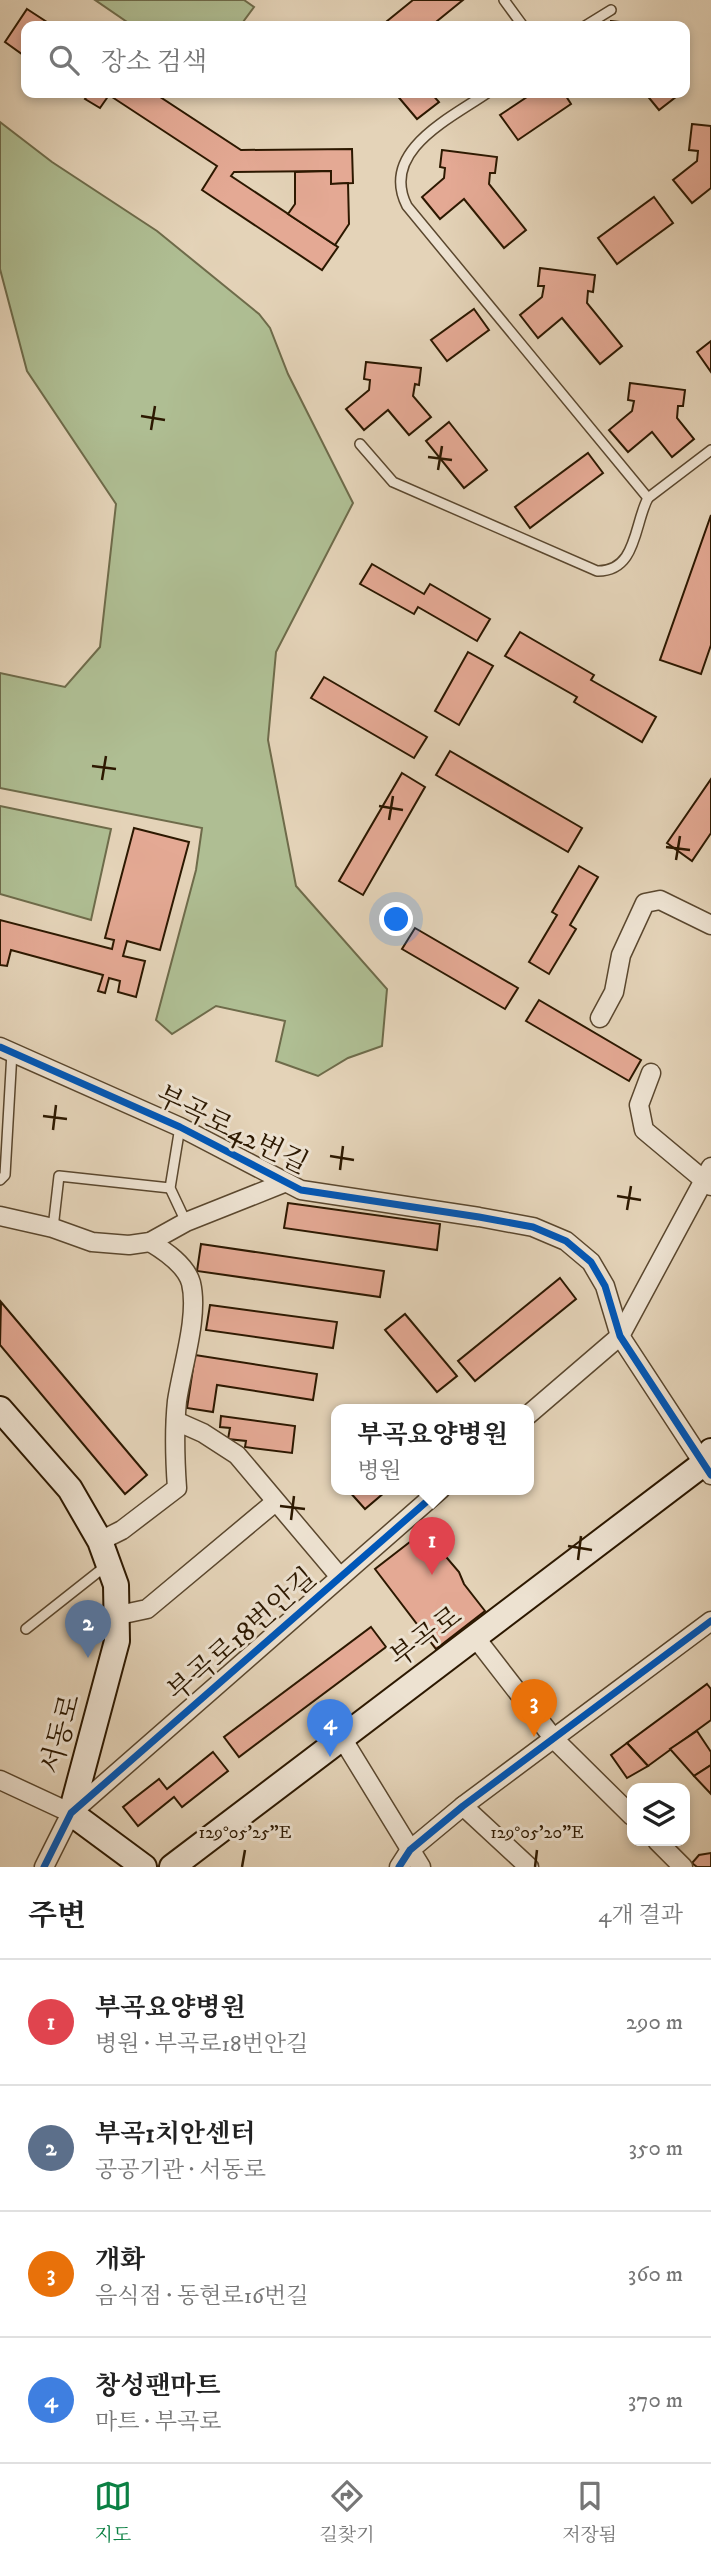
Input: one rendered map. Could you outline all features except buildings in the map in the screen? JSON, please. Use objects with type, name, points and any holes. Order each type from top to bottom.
[{"type":"main road","name":"서동로","points":[[0,1409],[70,1489],[104,1553],[116,1585],[117,1642],[71,1813],[144,1867]]},
{"type":"main road","name":"부곡로","points":[[172,1867],[708,1464]]},
{"type":"street","points":[[600,1018],[614,992],[621,956],[645,903],[660,900],[711,925]]},
{"type":"street","name":"부곡로42번길","points":[[6,1049],[180,1127],[301,1190],[519,1225],[566,1241],[591,1262],[604,1286],[620,1336],[708,1464]]},
{"type":"street","points":[[534,1410],[620,1336],[708,1178],[644,1130],[639,1105],[651,1073]]},
{"type":"street","points":[[0,1216],[53,1228],[92,1242],[129,1245],[150,1242],[186,1222],[284,1183]]},
{"type":"street","points":[[104,1553],[122,1530],[174,1493],[177,1488],[176,1421],[193,1300],[192,1290],[190,1280],[182,1269],[167,1252],[150,1242]]},
{"type":"street","points":[[176,1421],[203,1433],[236,1455],[274,1503],[340,1577]]},
{"type":"street","name":"부곡로18번안길","points":[[71,1813],[435,1495]]},
{"type":"street","points":[[118,1615],[147,1609],[274,1503]]},
{"type":"street","points":[[399,1867],[410,1850],[463,1806],[711,1621]]},
{"type":"street","points":[[475,1637],[554,1739],[627,1811]]},
{"type":"street","points":[[342,1738],[421,1867]]},
{"type":"street","points":[[0,1780],[71,1813],[44,1867]]},
{"type":"street","points":[[463,1806],[529,1867]]},
{"type":"street","points":[[662,1846],[683,1867]]},
{"type":"lane","points":[[504,0],[519,21]]},
{"type":"lane","points":[[594,21],[611,10]]},
{"type":"lane","points":[[480,98],[416,142],[404,167],[402,197],[648,498]]},
{"type":"lane","points":[[360,444],[393,482],[597,571],[617,567],[629,555],[648,498],[711,450]]},
{"type":"lane","points":[[0,1180],[5,1175],[6,1049]]},
{"type":"lane","points":[[180,1127],[170,1188],[186,1222]]},
{"type":"lane","points":[[53,1228],[59,1176],[170,1188]]},
{"type":"lane","points":[[26,1629],[104,1553]]},
{"type":"green space","points":[[95,0],[244,0],[254,7],[244,21],[126,21]]},
{"type":"green space","points":[[0,122],[52,162],[157,231],[259,314],[270,328],[288,374],[353,503],[276,652],[268,740],[296,886],[387,989],[382,1046],[348,1058],[318,1076],[276,1061],[285,1021],[216,1006],[172,1034],[156,1020],[196,870],[202,828],[0,788],[0,673],[65,687],[100,647],[116,504],[27,371],[0,269]]},
{"type":"green space","points":[[0,806],[111,829],[91,920],[0,894]]},
{"type":"cycle path","points":[[0,1047],[180,1127],[301,1190],[533,1227],[566,1241],[591,1262],[605,1286],[620,1336],[711,1475]]},
{"type":"cycle path","points":[[44,1867],[71,1813],[434,1495]]},
{"type":"cycle path","points":[[399,1867],[410,1850],[463,1806],[711,1621]]},
{"type":"place","name":"부곡요양병원","points":[[432,1575]]},
{"type":"place","name":"부곡1치안센터","points":[[88,1658]]},
{"type":"place","name":"개화","points":[[534,1737]]},
{"type":"place","name":"창성팬마트","points":[[330,1757]]}]
